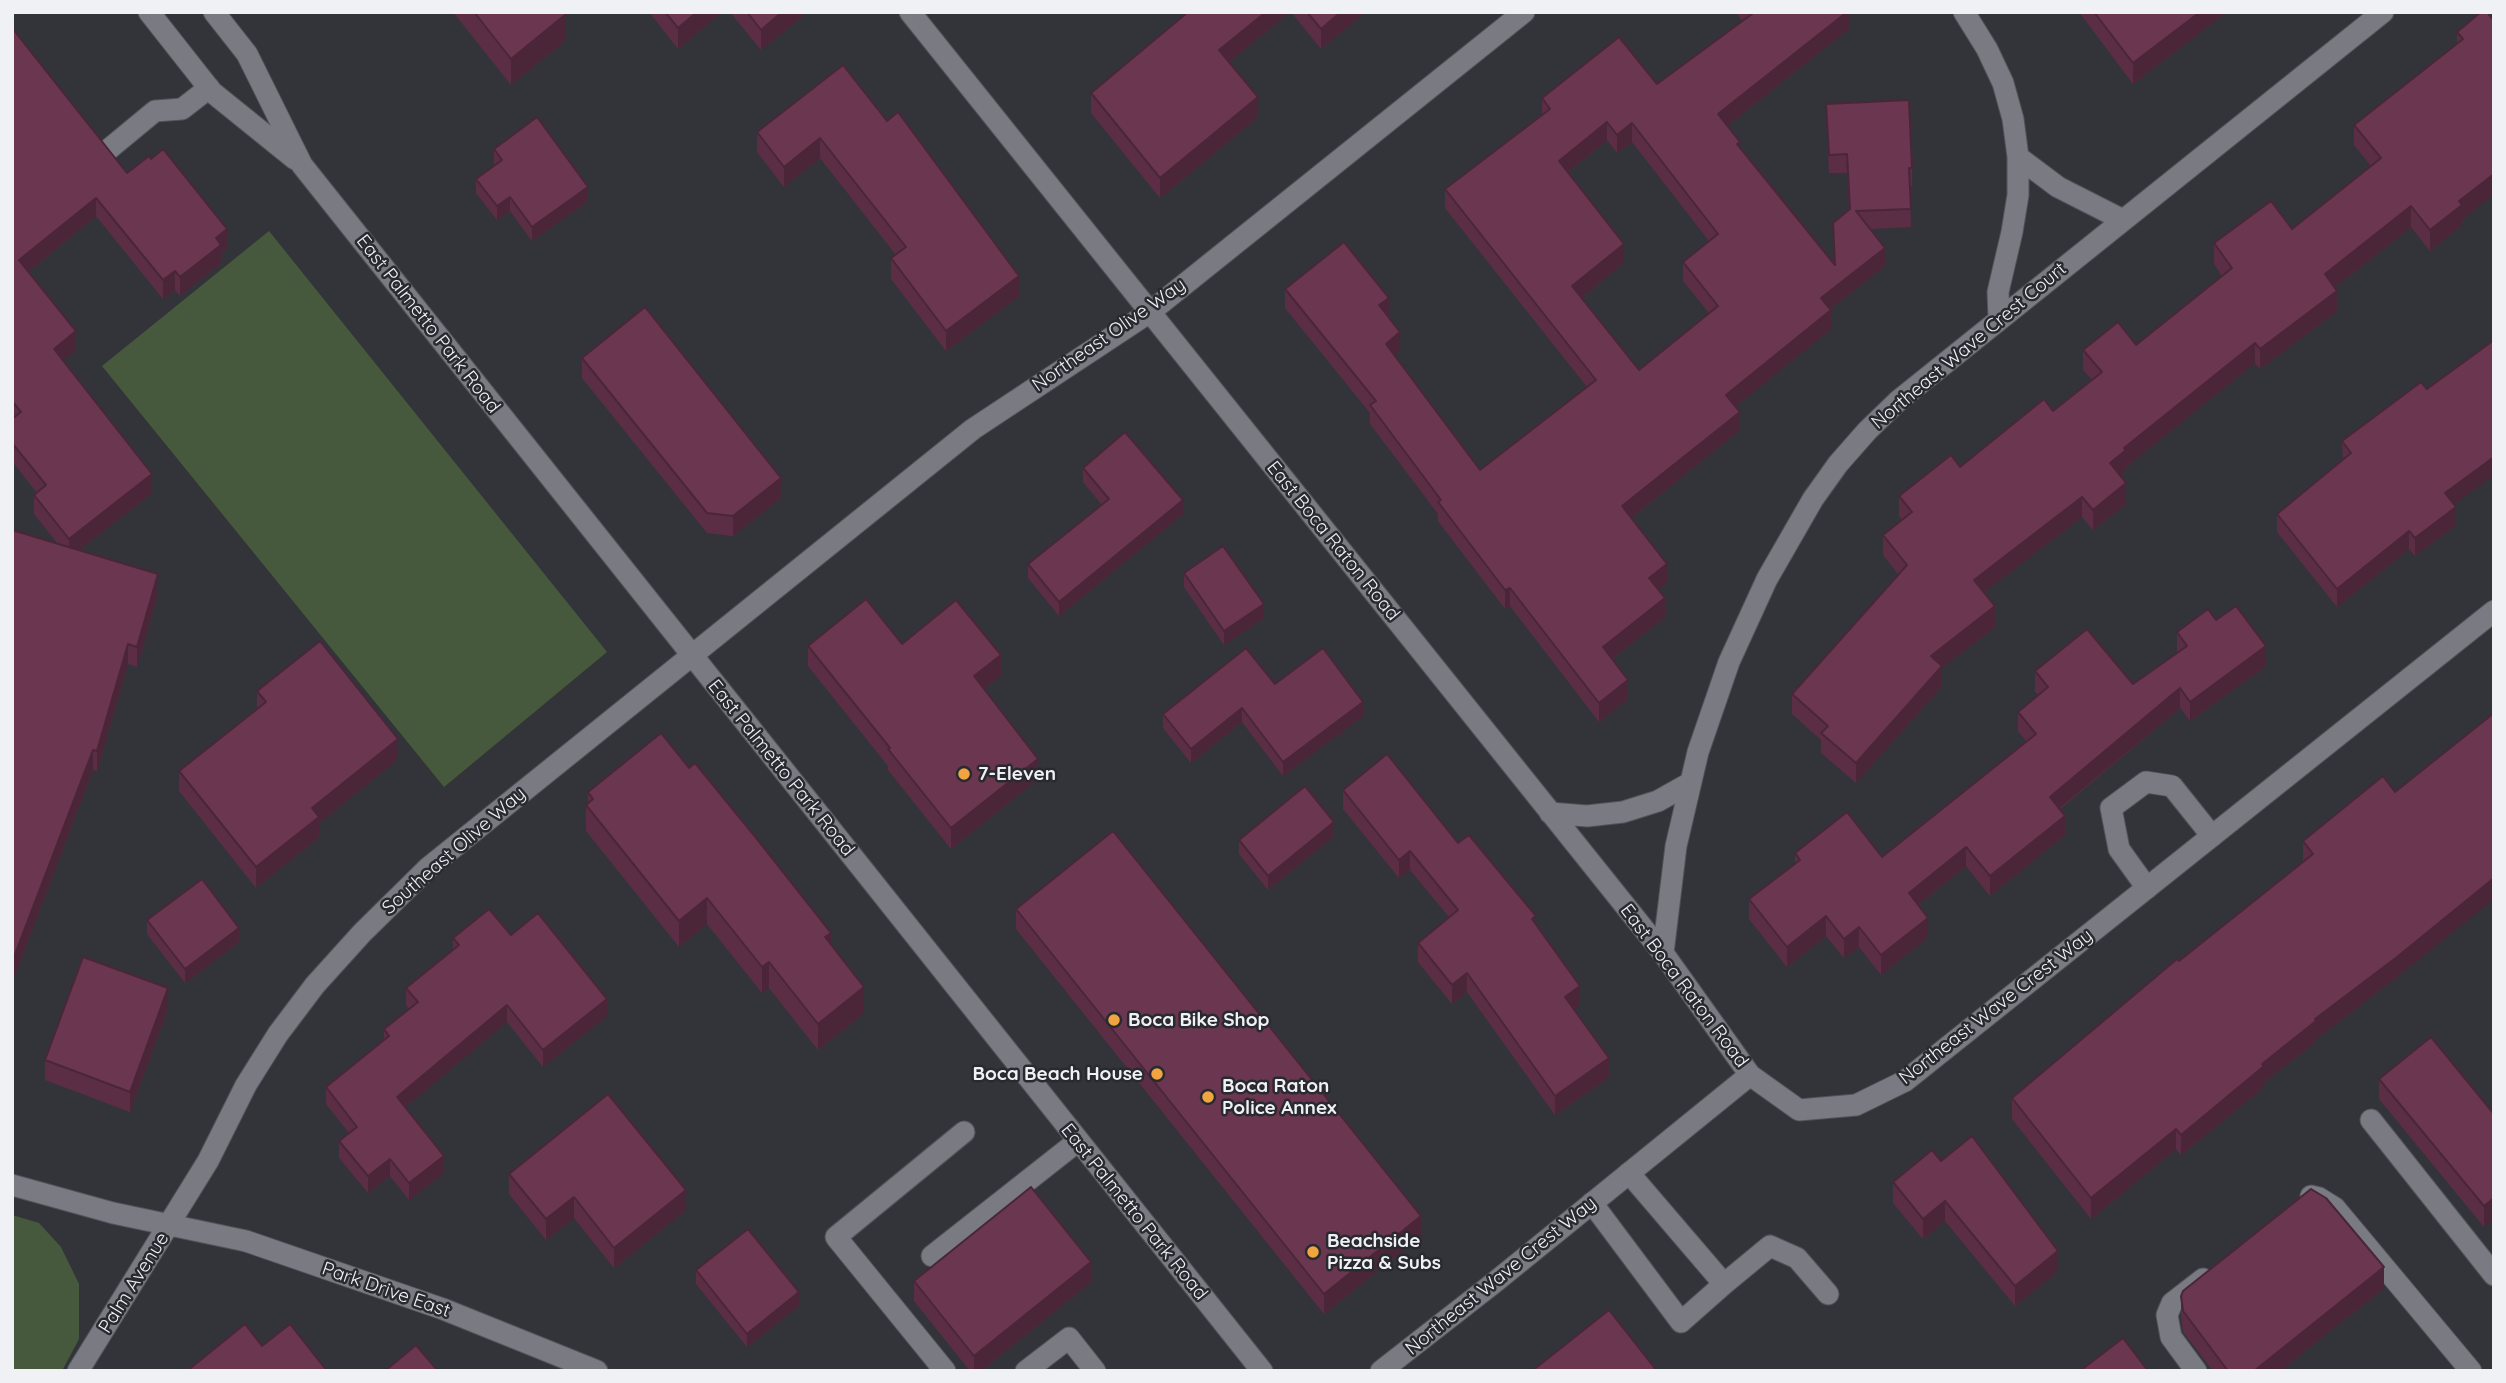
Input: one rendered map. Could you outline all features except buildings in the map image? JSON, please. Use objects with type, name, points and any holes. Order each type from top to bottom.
[{"type":"street","name":"East Palmetto Park Road","points":[[149,12],[209,88],[302,165],[1262,1371]]},
{"type":"street","name":"East Palmetto Park Road","points":[[214,12],[247,54],[302,165]]},
{"type":"street","name":"East Boca Raton Road","points":[[910,12],[1663,953],[1750,1075]]},
{"type":"street","name":"Northeast Olive Way","points":[[691,656],[974,429],[1150,312],[1524,12]]},
{"type":"street","points":[[1964,12],[1987,48],[2003,83],[2013,119],[2018,157],[2018,195],[1998,292],[1999,319]]},
{"type":"street","name":"Northeast Wave Crest Court","points":[[1663,953],[1676,846],[1698,752],[1729,662],[1767,579],[1813,499],[1867,431],[1898,401],[2383,12]]},
{"type":"street","points":[[109,149],[155,111],[182,109],[209,88]]},
{"type":"street","points":[[2018,157],[2058,187],[2123,220]]},
{"type":"street","name":"Northeast Wave Crest Way","points":[[1381,1371],[1750,1075],[1799,1110],[1856,1105],[1905,1081],[2494,611]]},
{"type":"street","name":"Southeast Olive Way","points":[[169,1226],[208,1161],[246,1085],[278,1034],[315,985],[362,933],[428,869],[691,656]]},
{"type":"street","points":[[2147,888],[2119,849],[2111,808],[2146,782],[2172,786],[2212,836]]},
{"type":"street","points":[[1550,813],[1587,816],[1623,812],[1658,801],[1690,783]]},
{"type":"street","points":[[2371,1120],[2494,1275]]},
{"type":"street","points":[[945,1371],[888,1291],[836,1237],[964,1132]]},
{"type":"street","points":[[932,1256],[1078,1141]]},
{"type":"street","points":[[1629,1173],[1724,1284]]},
{"type":"street","name":"Palm Avenue","points":[[12,1185],[169,1226],[78,1371]]},
{"type":"street","points":[[2298,1204],[2308,1195],[2335,1208],[2471,1371]]},
{"type":"street","points":[[1592,1203],[1681,1322],[1770,1247],[1797,1258],[1828,1294]]},
{"type":"street","name":"Park Drive East","points":[[169,1226],[258,1245],[443,1308],[597,1371]]},
{"type":"street","points":[[2196,1371],[2171,1337],[2167,1315],[2172,1303],[2214,1270]]},
{"type":"street","points":[[1026,1371],[1069,1338],[1095,1371]]},
{"type":"green space","points":[[269,231],[607,652],[444,787],[102,366]]},
{"type":"green space","points":[[12,1215],[39,1223],[61,1247],[79,1284],[79,1339],[62,1371],[12,1371]]},
{"type":"place","name":"7-Eleven","points":[[964,774]]},
{"type":"place","name":"Boca Bike Shop","points":[[1114,1020]]},
{"type":"place","name":"Boca Beach House","points":[[1157,1074]]},
{"type":"place","name":"Boca Raton Police Annex","points":[[1208,1097]]},
{"type":"place","name":"Beachside Pizza & Subs","points":[[1313,1252]]}]
